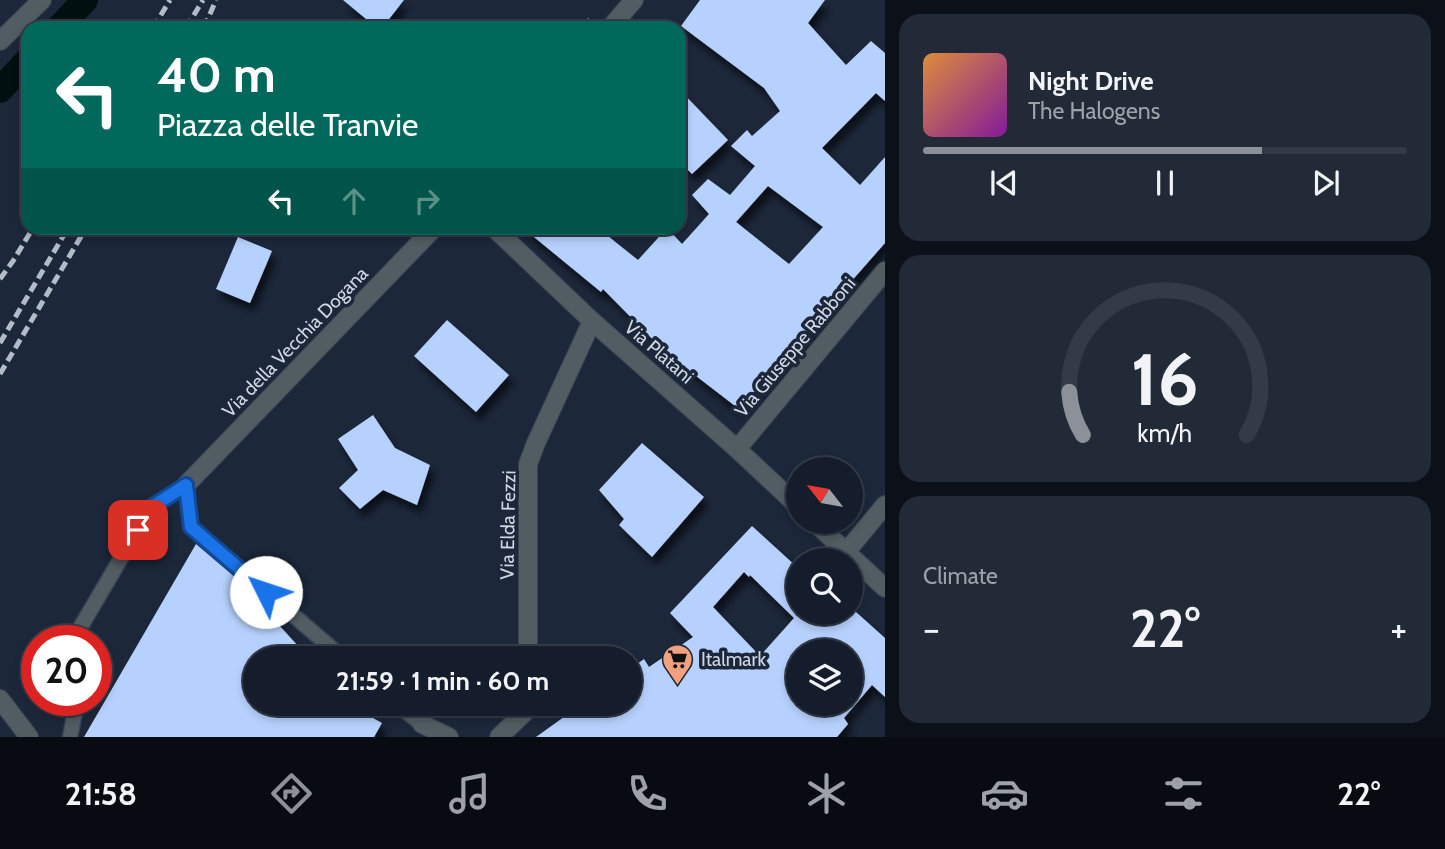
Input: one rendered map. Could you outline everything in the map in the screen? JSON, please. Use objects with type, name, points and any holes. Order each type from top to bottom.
[{"type":"street","points":[[0,41],[42,0]]},
{"type":"street","points":[[616,21],[634,0]]},
{"type":"street","name":"Via della Vecchia Dogana","points":[[186,485],[427,235]]},
{"type":"street","name":"Via Platani","points":[[501,235],[592,321],[786,495]]},
{"type":"street","name":"Via Giuseppe Rabboni","points":[[737,449],[885,271]]},
{"type":"street","name":"Via Elda Fezzi","points":[[528,646],[528,464],[592,321]]},
{"type":"street","points":[[849,548],[885,505]]},
{"type":"street","points":[[827,534],[842,548]]},
{"type":"street","points":[[863,567],[885,587]]},
{"type":"street","points":[[0,699],[29,737]]},
{"type":"street","points":[[499,737],[521,716]]},
{"type":"street","points":[[422,724],[449,737]]},
{"type":"lane","points":[[83,625],[152,507],[186,485],[191,527],[329,646]]},
{"type":"lane","points":[[70,737],[74,716]]},
{"type":"lane","points":[[412,716],[422,724]]},
{"type":"building","points":[[343,0],[404,0],[388,21],[368,21]]},
{"type":"building","points":[[700,0],[825,0],[808,23],[846,65],[871,41],[885,53],[885,101],[876,93],[822,148],[860,185],[885,157],[885,243],[739,409],[673,360],[603,289],[601,292],[532,235],[607,235],[638,260],[661,235],[674,235],[682,244],[709,214],[692,195],[708,179],[730,195],[755,166],[731,146],[747,130],[752,136],[780,111],[764,88],[686,30],[685,21]],"holes":[[[768,186],[823,227],[789,264],[736,222]]]},
{"type":"building","points":[[686,96],[728,140],[692,174],[686,168]]},
{"type":"building","points":[[238,237],[272,251],[250,303],[216,289]]},
{"type":"building","points":[[447,320],[509,375],[476,412],[414,356]]},
{"type":"building","points":[[373,415],[395,448],[430,465],[417,505],[383,490],[360,509],[339,488],[358,470],[338,439]]},
{"type":"building","points":[[642,443],[704,497],[652,557],[619,525],[624,519],[599,490]]},
{"type":"building","points":[[752,526],[786,557],[786,610],[744,572],[713,607],[760,656],[788,625],[863,625],[863,618],[885,638],[885,697],[872,685],[863,696],[863,639],[786,639],[786,716],[846,716],[844,718],[848,724],[837,737],[536,737],[565,716],[642,716],[642,660],[644,659],[649,667],[693,637],[670,613]]},
{"type":"building","points":[[196,544],[236,578],[298,646],[243,646],[243,716],[369,716],[382,723],[374,737],[84,737],[96,716],[112,716],[112,689]]},
{"type":"waterway","points":[[66,21],[85,0]]},
{"type":"waterway","points":[[0,90],[21,68]]},
{"type":"railway","points":[[157,21],[170,0]]},
{"type":"railway","points":[[190,21],[203,0]]},
{"type":"railway","points":[[207,21],[216,0]]},
{"type":"railway","points":[[0,279],[29,235]]},
{"type":"railway","points":[[0,343],[64,235]]},
{"type":"railway","points":[[0,374],[82,235]]},
{"type":"place","name":"Italmark","points":[[678,686]]},
{"type":"route","points":[[138,530],[152,507],[186,485],[191,527],[266,592]]}]
